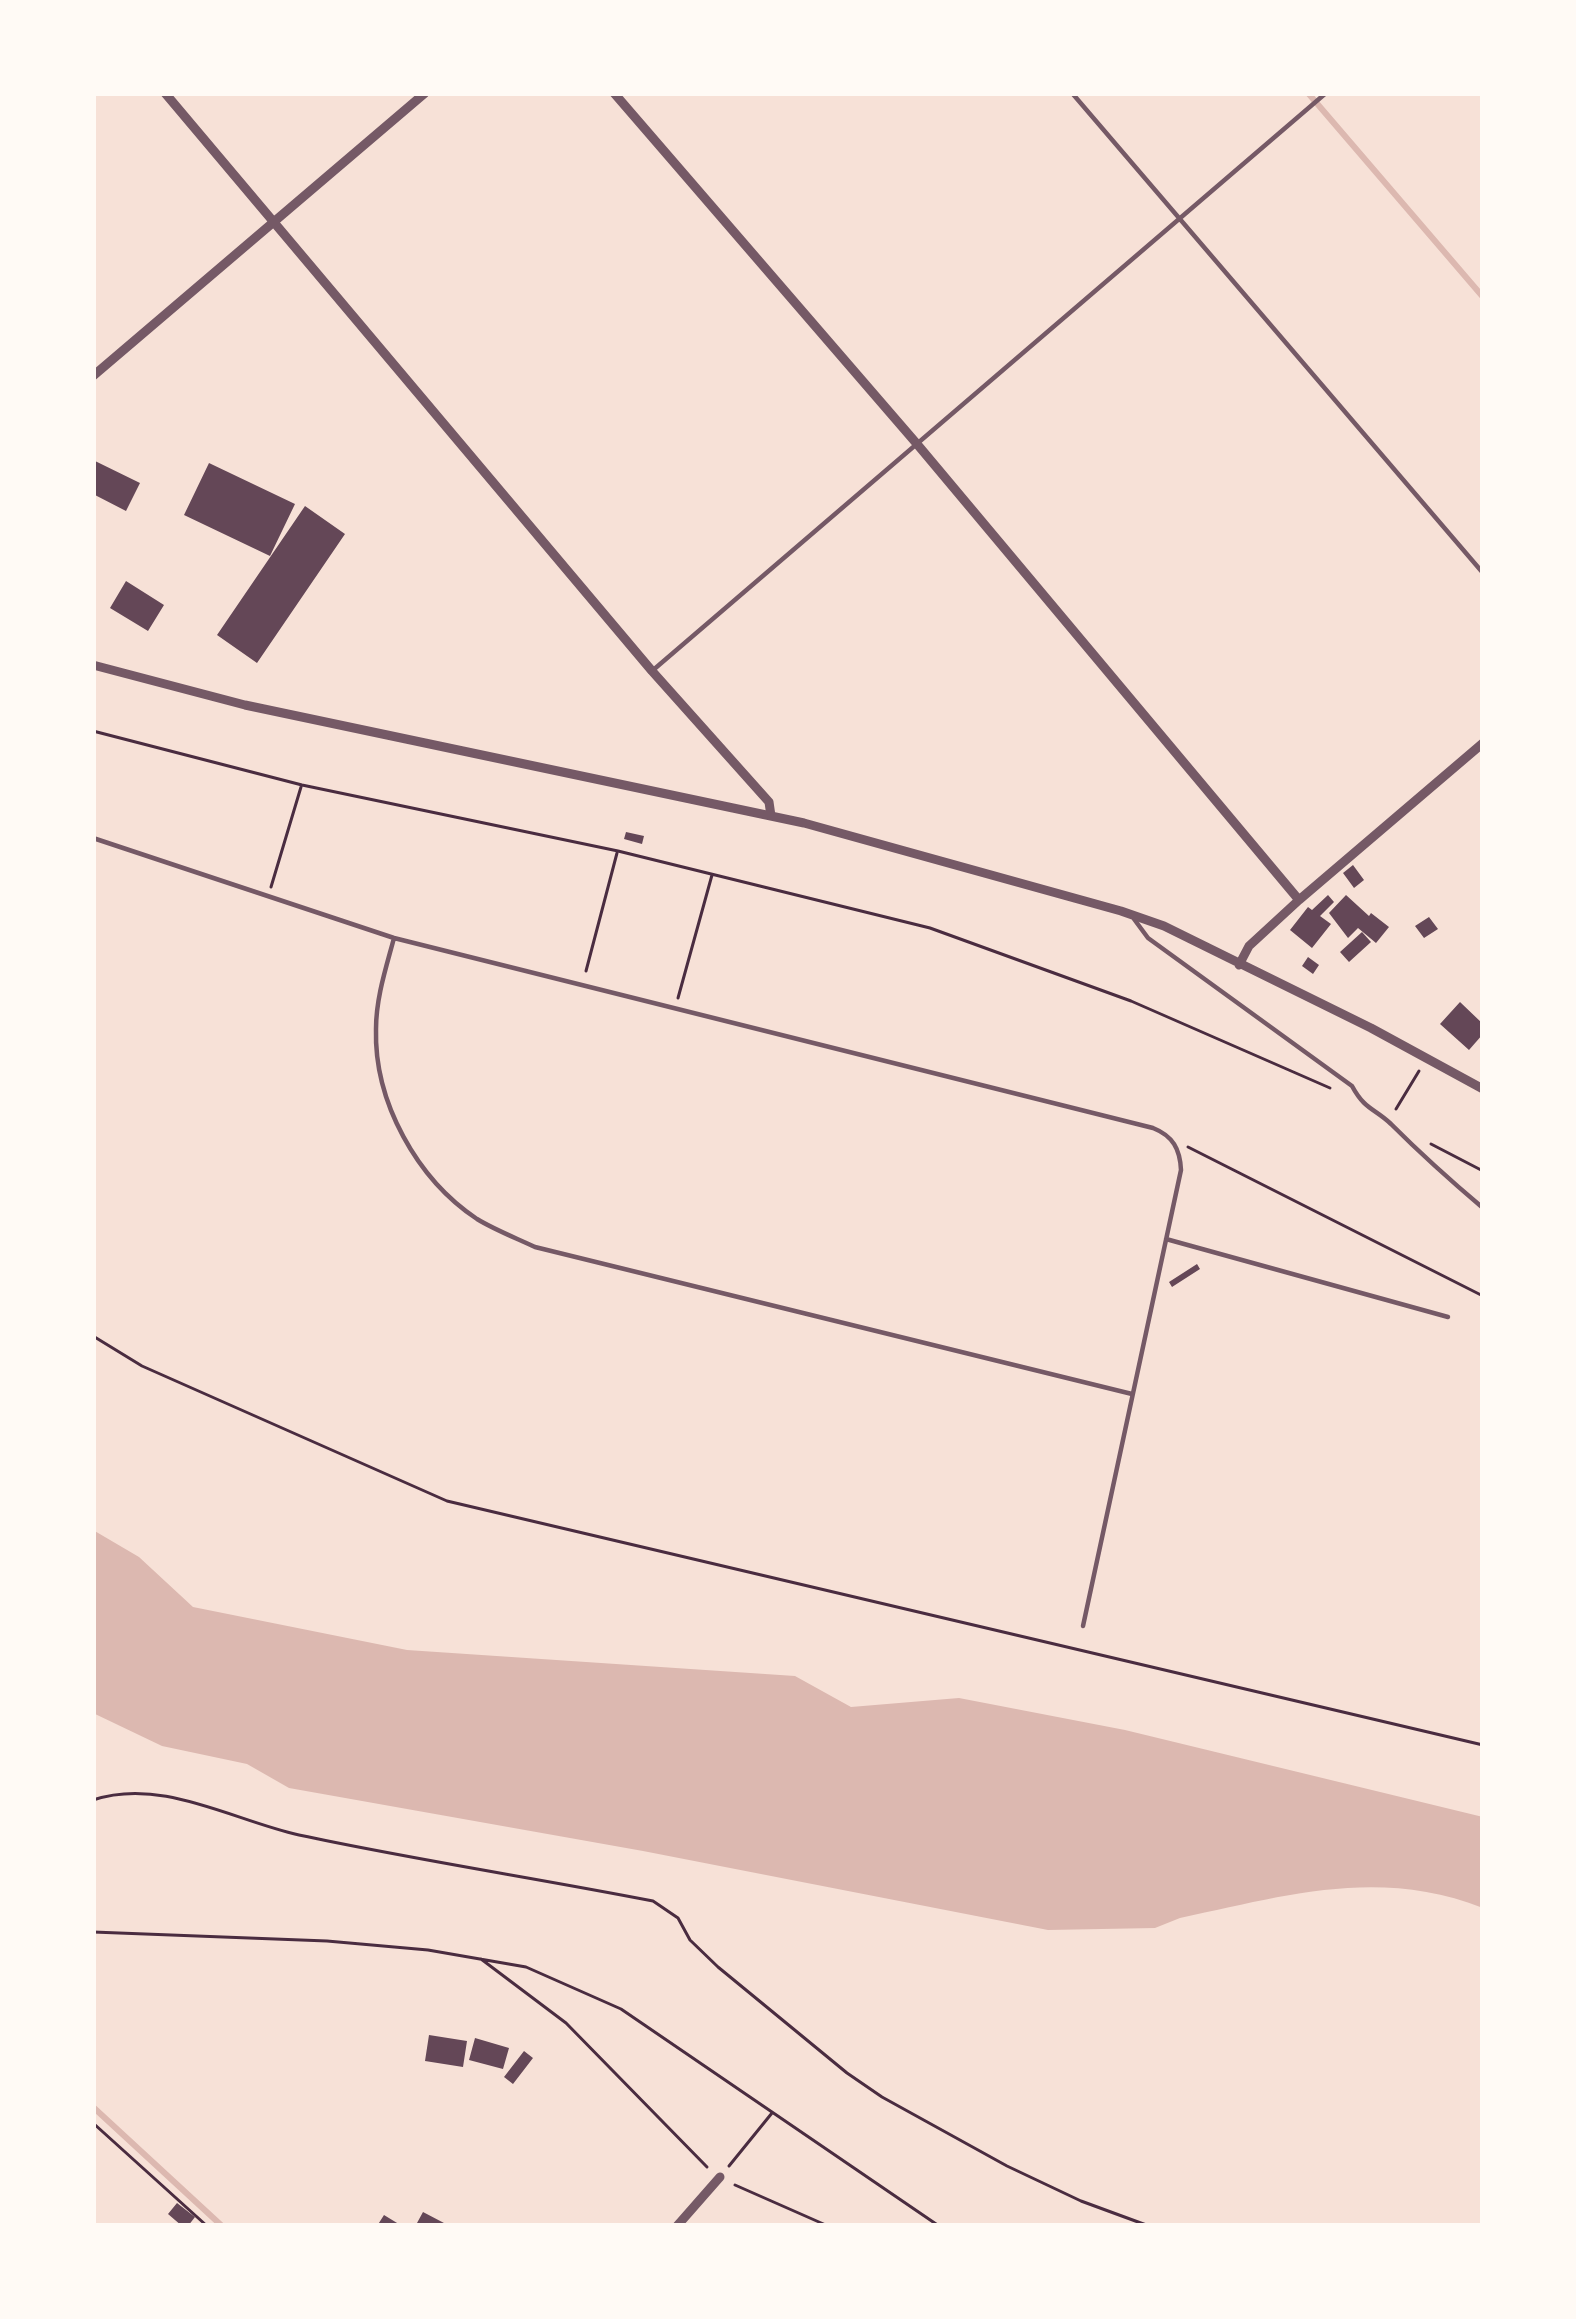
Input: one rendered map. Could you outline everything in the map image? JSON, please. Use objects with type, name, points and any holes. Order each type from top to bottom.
[{"type":"street","points":[[165,93],[652,671],[770,802],[771,816]]},
{"type":"street","points":[[93,376],[425,93]]},
{"type":"street","points":[[614,93],[1299,899]]},
{"type":"street","points":[[93,665],[176,690],[879,842],[1130,915],[1164,926],[1483,1089]]},
{"type":"street","points":[[1239,965],[1249,946],[1299,899],[1483,743]]},
{"type":"street","points":[[677,2226],[720,2177]]},
{"type":"lane","points":[[1072,93],[1483,573]]},
{"type":"lane","points":[[652,671],[1326,93]]},
{"type":"lane","points":[[93,838],[394,938],[1153,1128],[1170,1138],[1178,1148],[1181,1169],[1083,1626]]},
{"type":"lane","points":[[1130,915],[1148,938],[1352,1085],[1363,1107],[1388,1121],[1414,1150],[1483,1208]]},
{"type":"lane","points":[[394,938],[375,1032],[388,1102],[420,1163],[476,1218],[536,1246],[1132,1394]]},
{"type":"lane","points":[[1166,1239],[1448,1318]]},
{"type":"path","points":[[93,731],[302,785],[618,851],[930,928],[1049,968],[1336,1090]]},
{"type":"path","points":[[268,896],[302,785]]},
{"type":"path","points":[[582,985],[618,851]]},
{"type":"path","points":[[676,1008],[712,873]]},
{"type":"path","points":[[1388,1121],[1427,1059]]},
{"type":"path","points":[[1170,1138],[1483,1297]]},
{"type":"path","points":[[1438,1148],[1483,1171]]},
{"type":"path","points":[[93,1336],[142,1366],[447,1501],[1483,1744]]},
{"type":"path","points":[[93,1799],[130,1791],[157,1793],[296,1834],[653,1901],[678,1918],[690,1940],[718,1967],[882,2097],[1007,2166],[1149,2226]]},
{"type":"path","points":[[93,1932],[327,1941],[526,1967],[621,2009],[939,2226]]},
{"type":"path","points":[[479,1958],[566,2023],[703,2164],[720,2177],[828,2226]]},
{"type":"path","points":[[720,2177],[773,2112]]},
{"type":"path","points":[[93,2123],[207,2226]]},
{"type":"shaded area","points":[[93,1530],[139,1557],[193,1607],[407,1650],[795,1676],[851,1707],[959,1698],[1125,1730],[1483,1817],[1483,1908],[1406,1889],[1369,1887],[1257,1901],[1155,1928],[1048,1930],[289,1788],[247,1764],[162,1746],[93,1713]]},
{"type":"building","points":[[93,460],[140,483],[126,511],[93,494]]},
{"type":"building","points":[[209,463],[295,504],[270,556],[184,515]]},
{"type":"building","points":[[305,506],[345,534],[257,663],[217,635]]},
{"type":"building","points":[[126,581],[164,605],[148,631],[110,608]]},
{"type":"building","points":[[626,832],[644,836],[642,844],[624,839]]},
{"type":"building","points":[[1353,865],[1364,880],[1354,888],[1343,873]]},
{"type":"building","points":[[1328,895],[1334,902],[1320,916],[1331,924],[1312,948],[1290,930],[1308,907],[1312,910]]},
{"type":"building","points":[[1346,895],[1389,927],[1376,943],[1358,928],[1348,938],[1329,913]]},
{"type":"building","points":[[1429,917],[1438,929],[1424,938],[1415,926]]},
{"type":"building","points":[[1362,932],[1371,942],[1349,962],[1340,952]]},
{"type":"building","points":[[1308,957],[1319,965],[1313,974],[1302,966]]},
{"type":"building","points":[[1460,1002],[1483,1024],[1483,1034],[1469,1050],[1440,1024]]},
{"type":"building","points":[[1197,1264],[1200,1269],[1172,1287],[1169,1282]]},
{"type":"building","points":[[429,2035],[467,2041],[463,2067],[425,2061]]},
{"type":"building","points":[[475,2038],[509,2048],[503,2069],[469,2060]]},
{"type":"building","points":[[524,2051],[533,2058],[513,2084],[504,2077]]},
{"type":"building","points":[[177,2203],[195,2217],[188,2226],[168,2214]]},
{"type":"building","points":[[423,2212],[444,2223],[443,2226],[417,2223]]},
{"type":"building","points":[[384,2215],[402,2226],[377,2226]]},
{"type":"waterway","points":[[1308,93],[1483,297]]},
{"type":"waterway","points":[[93,2107],[222,2226]]}]
